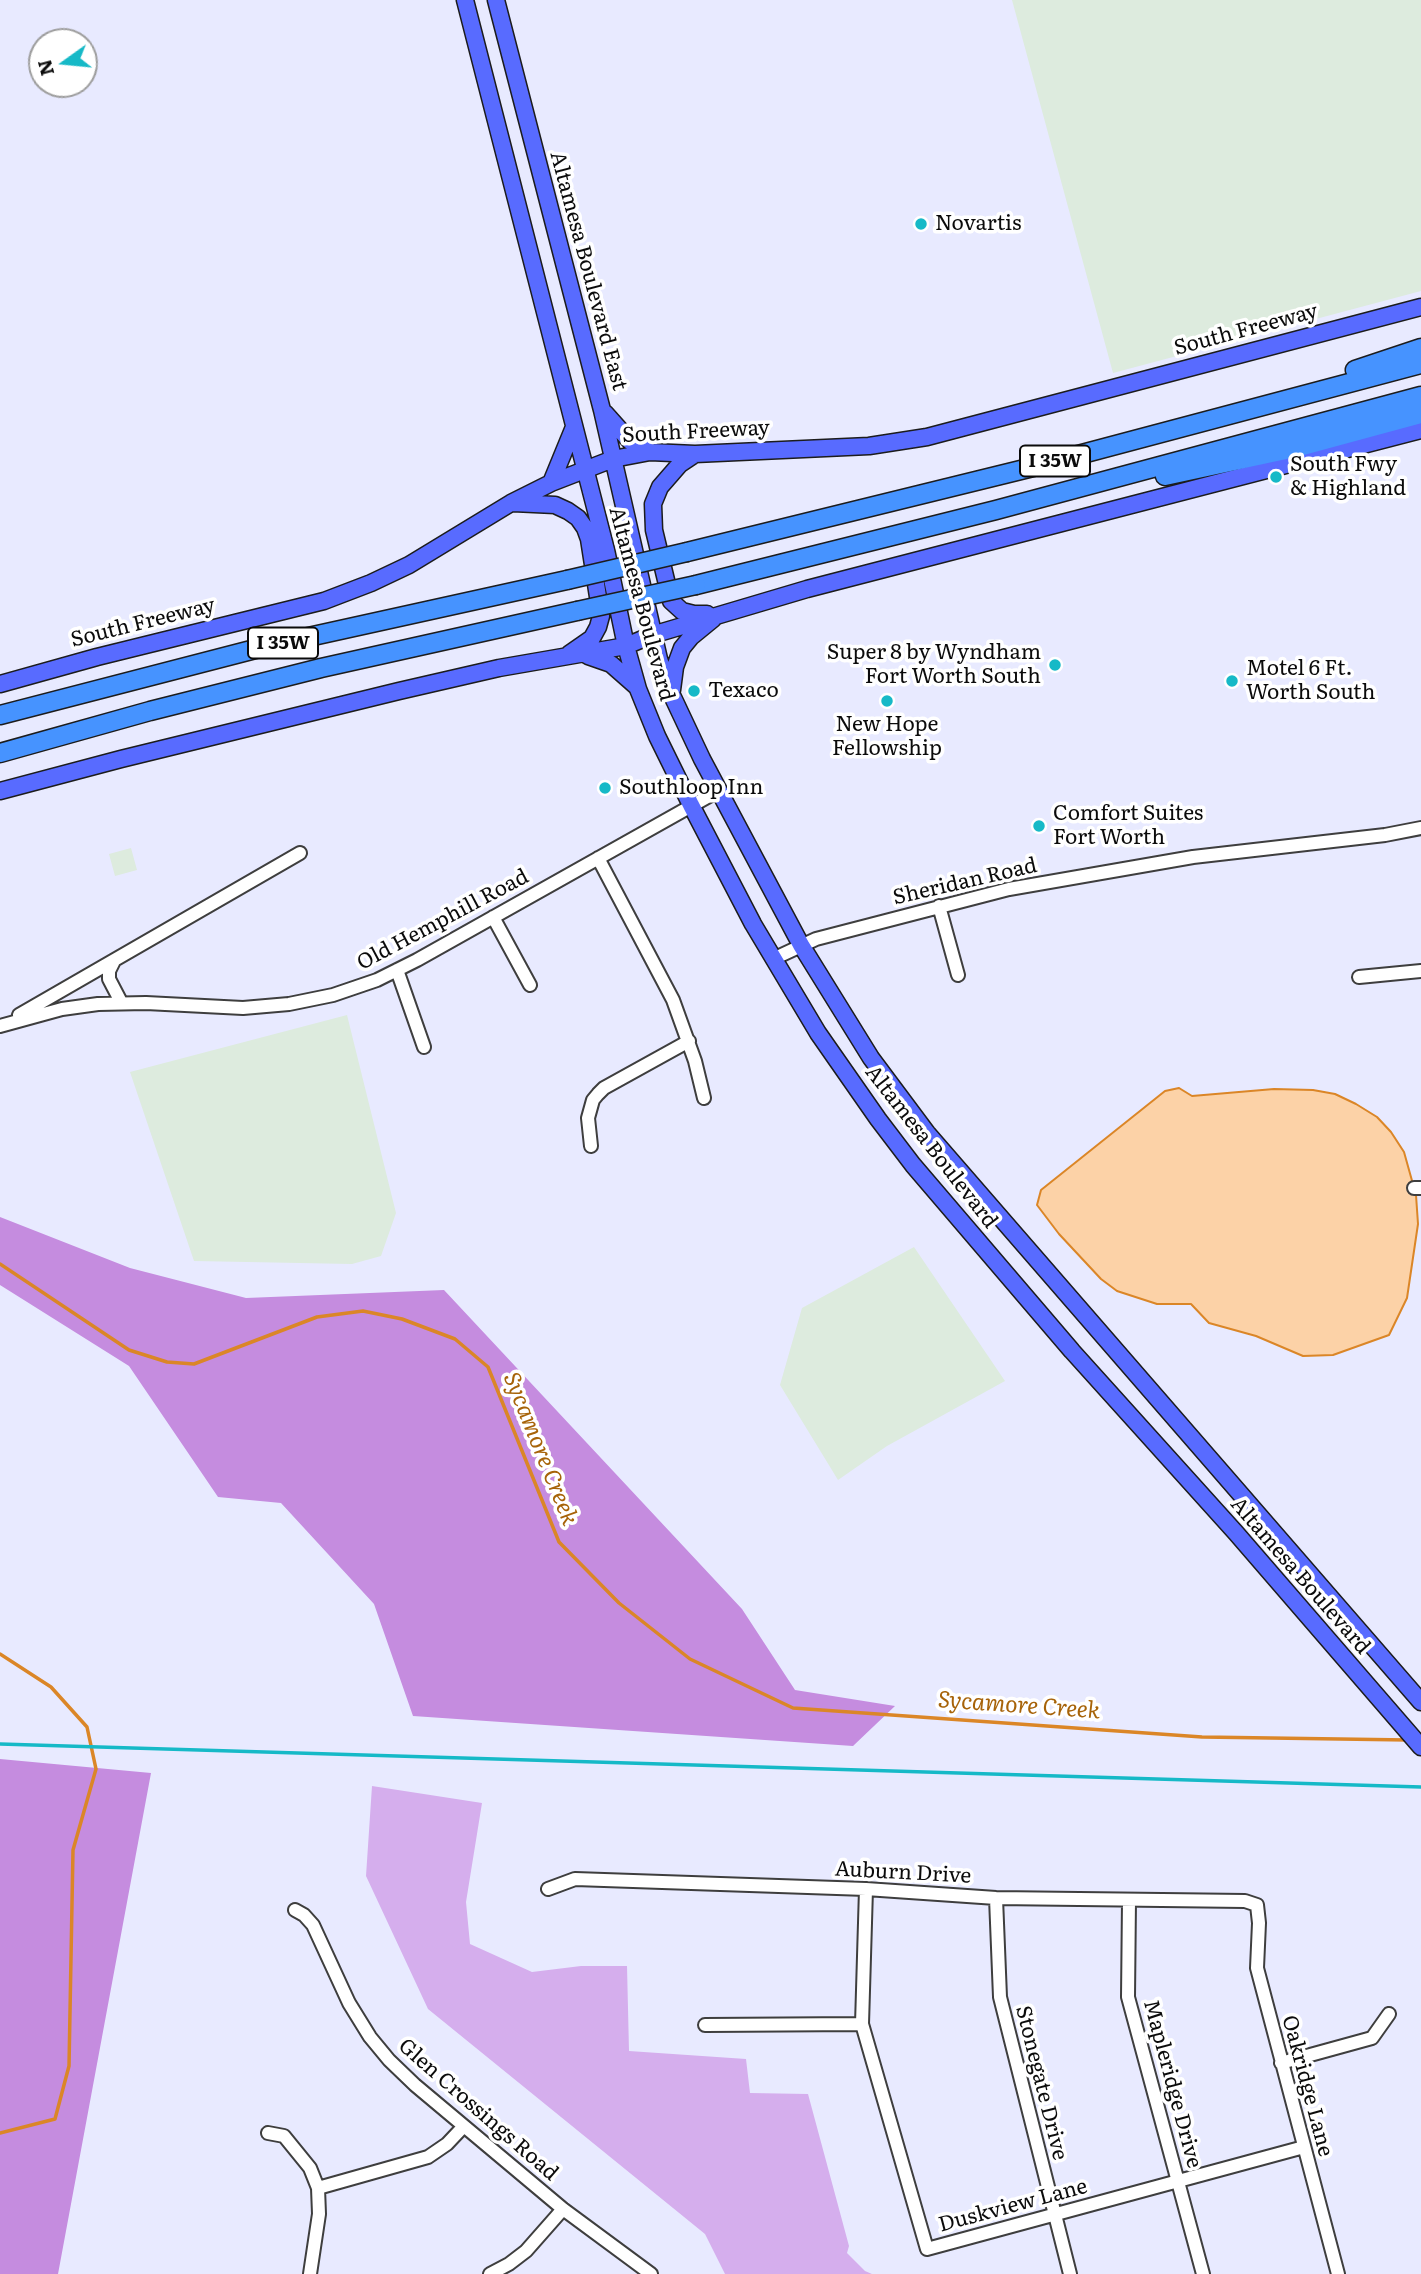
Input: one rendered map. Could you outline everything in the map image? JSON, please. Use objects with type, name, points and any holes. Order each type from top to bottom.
[{"type":"highway","points":[[1175,430],[1421,348]]},
{"type":"highway","name":"I 35W","points":[[0,715],[263,648],[687,552],[1175,430],[1421,364]]},
{"type":"highway","name":"I 35W","points":[[0,752],[321,668],[696,585],[996,510],[1421,396]]},
{"type":"highway","points":[[996,510],[1017,515],[1149,479],[1295,448],[1421,414]]},
{"type":"main road","points":[[465,0],[585,468]]},
{"type":"main road","name":"Altamesa Boulevard East","points":[[496,0],[603,410],[652,635]]},
{"type":"main road","points":[[473,31],[502,22]]},
{"type":"main road","points":[[536,280],[567,272]]},
{"type":"main road","name":"South Freeway","points":[[0,684],[324,601],[372,583],[409,565],[512,503],[551,483],[613,458],[650,452],[695,454],[869,446],[927,437],[1421,307]]},
{"type":"main road","points":[[603,410],[630,440],[650,452]]},
{"type":"main road","points":[[551,483],[574,427]]},
{"type":"main road","points":[[0,791],[399,691],[499,668],[626,646],[652,635],[819,586],[1421,430]]},
{"type":"main road","points":[[695,454],[680,464],[660,488],[653,504],[654,530],[671,601],[676,607],[694,614],[720,614]]},
{"type":"main road","name":"Altamesa Boulevard","points":[[585,468],[626,646],[638,689],[657,736],[691,806],[773,959],[818,1033],[913,1165],[1072,1351],[1236,1533],[1421,1747]]},
{"type":"main road","points":[[512,503],[555,505],[568,511],[578,518],[589,539],[601,616],[598,627],[592,639],[583,646],[554,660]]},
{"type":"main road","points":[[672,695],[675,667],[682,648],[691,637],[720,614]]},
{"type":"main road","name":"Altamesa Boulevard","points":[[652,635],[672,695],[718,791],[801,945],[871,1058],[927,1133],[1421,1702]]},
{"type":"main road","points":[[582,655],[611,664],[638,689]]},
{"type":"street","name":"Old Hemphill Road","points":[[300,853],[0,1026],[62,1009],[121,1002],[243,1008],[289,1004],[333,995],[397,970],[718,791]]},
{"type":"street","name":"Sheridan Road","points":[[773,959],[816,939],[1009,889],[1193,857],[1385,835],[1421,828]]},
{"type":"street","points":[[598,858],[673,1000],[689,1041],[704,1098]]},
{"type":"street","points":[[939,906],[958,975]]},
{"type":"street","points":[[493,917],[530,985]]},
{"type":"street","points":[[114,961],[109,971],[109,979],[121,1002]]},
{"type":"street","points":[[397,970],[424,1047]]},
{"type":"street","points":[[1359,977],[1421,971]]},
{"type":"street","points":[[591,1146],[588,1118],[593,1100],[598,1094],[604,1088],[689,1041]]},
{"type":"street","name":"Auburn Drive","points":[[548,1889],[575,1879],[866,1889],[996,1898],[1245,1901],[1257,1905]]},
{"type":"street","name":"Duskview Lane","points":[[866,1889],[862,2024],[927,2249],[1304,2147]]},
{"type":"street","name":"Stonegate Drive","points":[[996,1898],[1000,1997],[1070,2274]]},
{"type":"street","name":"Mapleridge Drive","points":[[1129,1901],[1128,1997],[1203,2274]]},
{"type":"street","name":"Oakridge Lane","points":[[1257,1905],[1257,1968],[1338,2274]]},
{"type":"street","name":"Glen Crossings Road","points":[[295,1910],[313,1925],[349,2003],[370,2037],[389,2060],[563,2209],[651,2274]]},
{"type":"street","points":[[1281,2063],[1372,2038],[1389,2014]]},
{"type":"street","points":[[705,2025],[862,2024]]},
{"type":"street","points":[[318,2188],[428,2157],[447,2144],[464,2126]]},
{"type":"street","points":[[268,2133],[284,2136],[310,2168],[318,2188],[319,2214],[310,2274]]},
{"type":"street","points":[[490,2274],[526,2251],[563,2209]]},
{"type":"shaded area","points":[[1012,0],[1421,0],[1421,291],[1113,373]]},
{"type":"shaded area","points":[[131,848],[137,870],[115,876],[109,854]]},
{"type":"shaded area","points":[[347,1015],[396,1213],[381,1256],[352,1264],[194,1261],[130,1072]]},
{"type":"shaded area","points":[[1179,1088],[1192,1096],[1274,1089],[1313,1090],[1335,1094],[1377,1117],[1391,1132],[1404,1152],[1416,1195],[1418,1224],[1407,1298],[1389,1335],[1333,1355],[1303,1356],[1256,1336],[1209,1323],[1191,1304],[1157,1304],[1117,1291],[1101,1279],[1059,1234],[1037,1205],[1041,1190],[1165,1091]]},
{"type":"shaded area","points":[[0,1217],[130,1268],[246,1298],[444,1290],[742,1609],[795,1690],[895,1706],[853,1746],[413,1716],[374,1604],[281,1503],[218,1497],[129,1366],[0,1285]]},
{"type":"shaded area","points":[[914,1247],[1005,1381],[887,1446],[838,1480],[780,1385],[802,1308]]},
{"type":"shaded area","points":[[0,1759],[151,1773],[58,2274],[0,2274]]},
{"type":"shaded area","points":[[372,1786],[482,1803],[466,1902],[470,1944],[532,1972],[581,1966],[627,1966],[629,2051],[746,2059],[750,2093],[808,2094],[849,2246],[847,2253],[865,2271],[872,2274],[725,2274],[705,2234],[428,2009],[366,1876]]},
{"type":"waterway","name":"Sycamore Creek","points":[[0,1264],[129,1350],[167,1362],[194,1364],[317,1317],[363,1311],[402,1319],[455,1339],[488,1367],[559,1542],[619,1603],[690,1659],[793,1708],[1202,1737],[1408,1740]]},
{"type":"waterway","points":[[0,1654],[51,1687],[87,1727],[96,1769],[73,1850],[69,2066],[55,2119],[0,2133]]},
{"type":"railway","points":[[0,1744],[1421,1787]]},
{"type":"place","name":"Novartis","points":[[921,224]]},
{"type":"place","name":"South Fwy & Highland","points":[[1276,477]]},
{"type":"place","name":"Super 8 by Wyndham Fort Worth South","points":[[1055,665]]},
{"type":"place","name":"Motel 6 Ft. Worth South","points":[[1232,681]]},
{"type":"place","name":"Texaco","points":[[694,691]]},
{"type":"place","name":"New Hope Fellowship","points":[[887,701]]},
{"type":"place","name":"Southloop Inn","points":[[605,788]]},
{"type":"place","name":"Comfort Suites Fort Worth","points":[[1039,826]]}]
